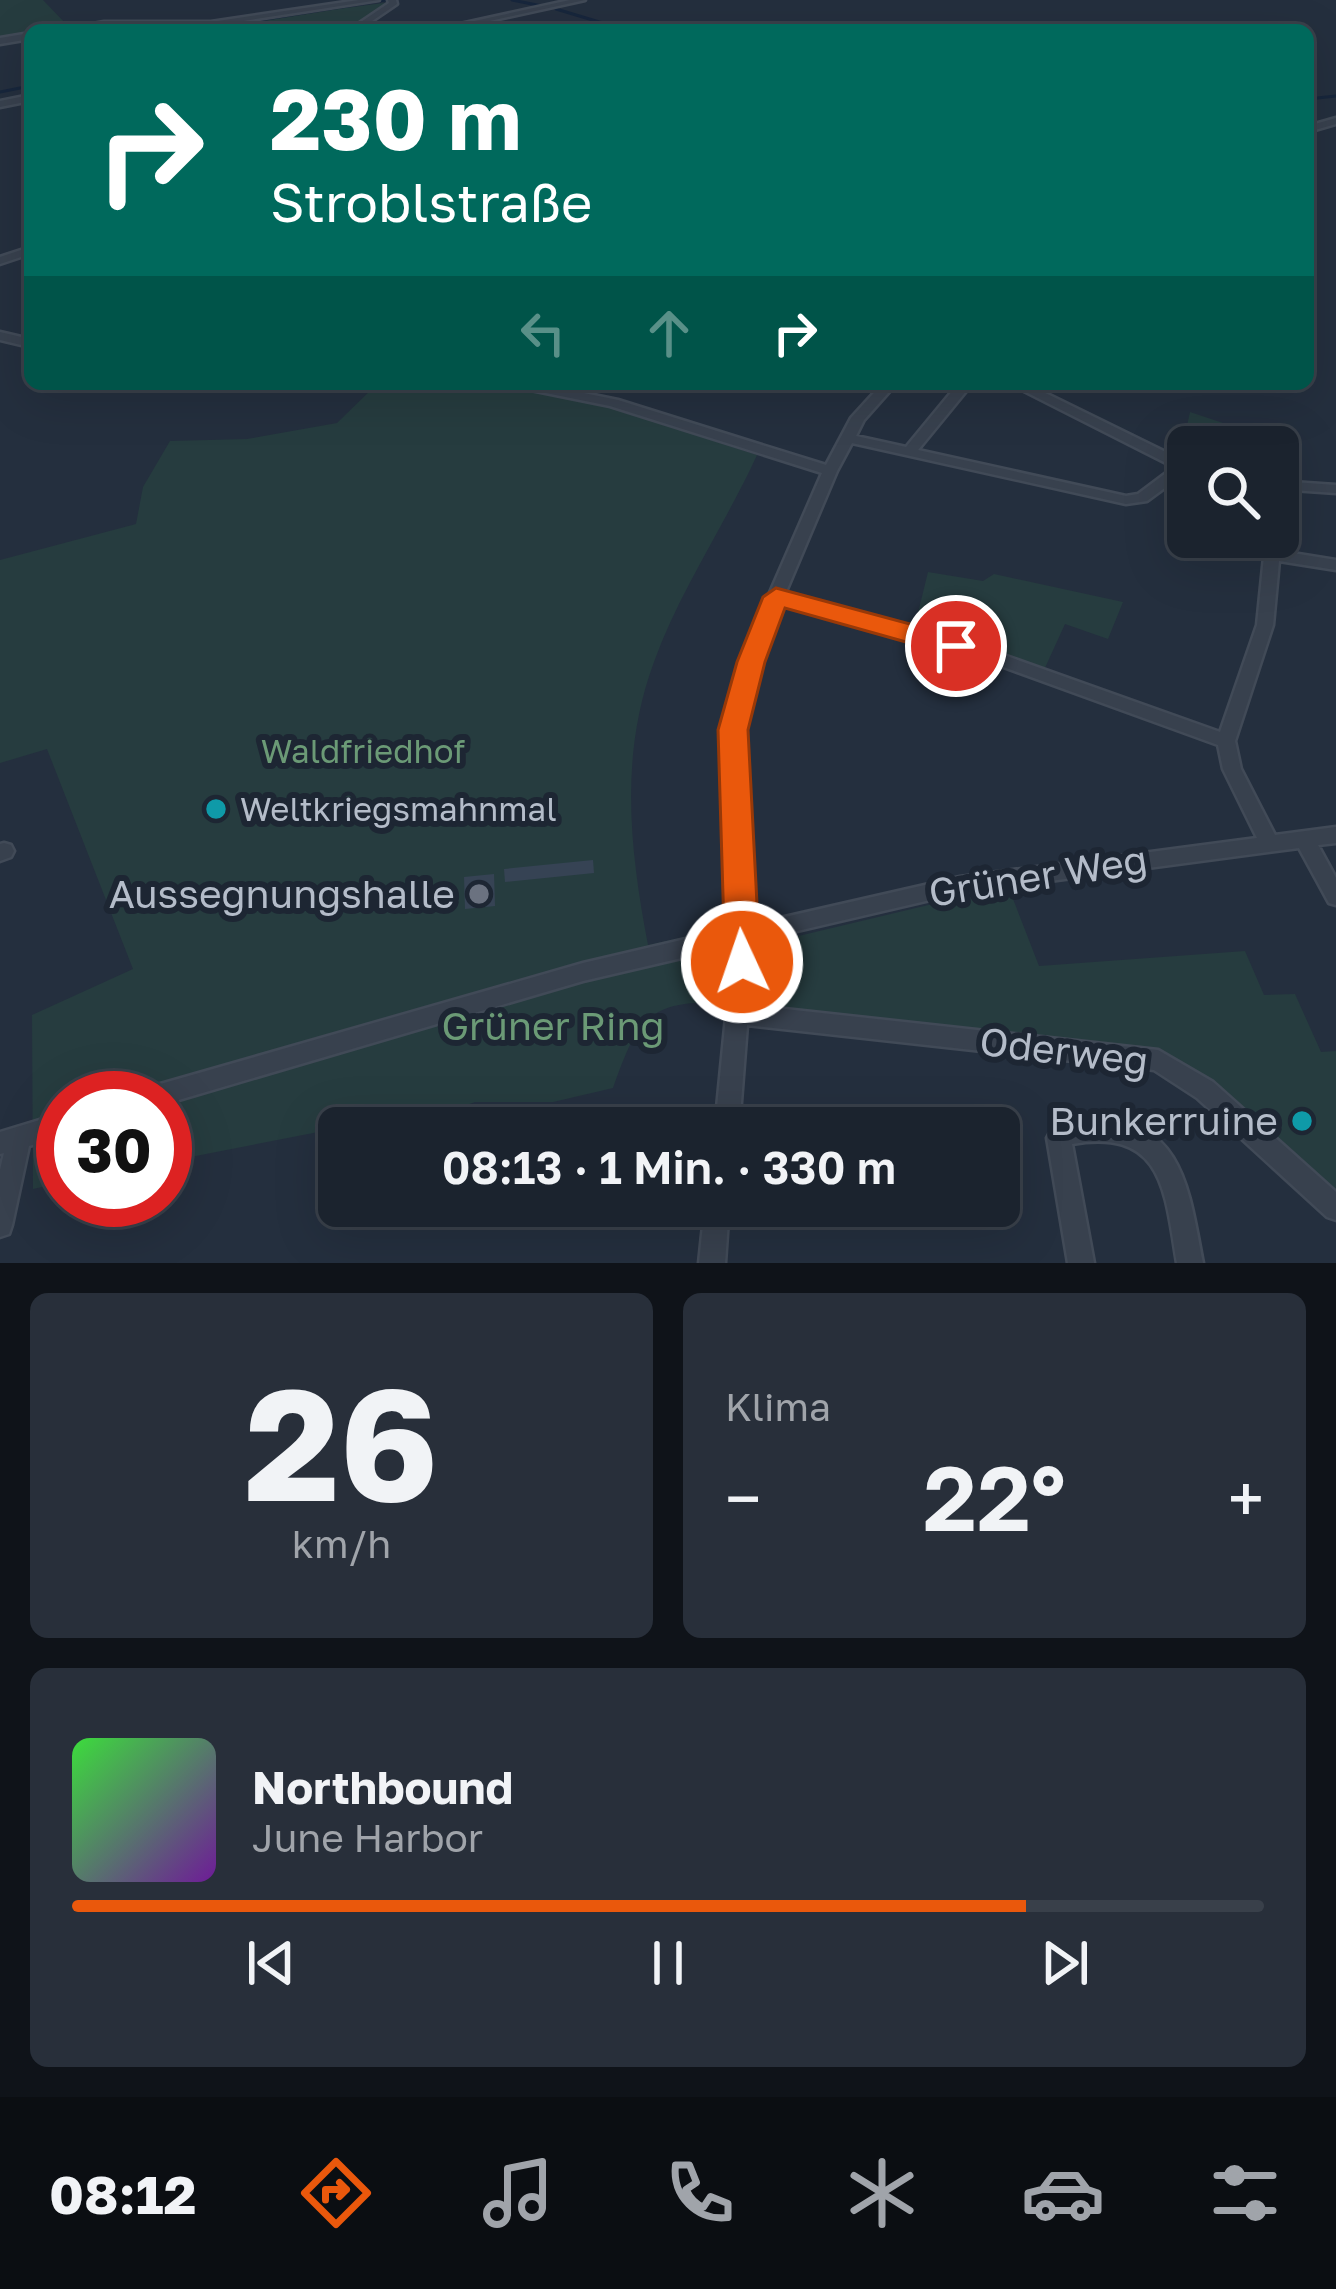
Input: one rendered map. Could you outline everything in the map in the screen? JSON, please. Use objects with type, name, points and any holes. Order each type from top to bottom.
[{"type":"street","points":[[114,24],[218,24],[375,0]]},
{"type":"street","points":[[361,24],[392,0]]},
{"type":"street","points":[[466,24],[581,0]]},
{"type":"street","points":[[549,390],[613,404],[830,471]]},
{"type":"street","points":[[729,1107],[744,937],[733,730],[751,662],[830,471],[847,438],[885,390]]},
{"type":"street","points":[[910,451],[960,390]]},
{"type":"street","points":[[1029,390],[1167,460]]},
{"type":"street","points":[[847,438],[1126,500],[1142,498],[1167,481]]},
{"type":"street","points":[[1299,486],[1336,489]]},
{"type":"street","points":[[1299,553],[1336,565]]},
{"type":"street","points":[[1269,842],[1232,769],[1226,741],[1265,625],[1273,558]]},
{"type":"street","points":[[776,597],[992,657],[1226,741]]},
{"type":"street","name":"Grüner Weg","points":[[192,1086],[575,975],[960,885],[1336,835]]},
{"type":"street","points":[[1304,838],[1336,897]]},
{"type":"street","name":"Oderweg","points":[[739,1013],[1158,1060],[1205,1090],[1336,1208]]},
{"type":"street","points":[[1081,1263],[1059,1138],[1120,1127],[1141,1138],[1169,1173],[1190,1263]]},
{"type":"street","points":[[0,1225],[9,1140]]},
{"type":"street","points":[[712,1263],[715,1227]]},
{"type":"green space","points":[[0,0],[43,0],[66,24],[24,24],[24,36],[0,40]]},
{"type":"green space","points":[[391,2],[360,24],[224,24]]},
{"type":"green space","name":"Waldfriedhof","points":[[371,390],[542,390],[577,396],[757,455],[654,662],[643,697],[632,768],[636,874],[648,945],[698,934],[713,955],[726,953],[729,1003],[680,1005],[650,1018],[630,1045],[613,1088],[553,1102],[318,1107],[318,1132],[192,1157],[192,1071],[36,1071],[33,1189],[32,1015],[133,969],[47,749],[0,763],[0,560],[136,524],[143,487],[170,441],[247,439],[337,423]]},
{"type":"green space","points":[[1190,412],[1232,426],[1187,426]]},
{"type":"green space","points":[[928,572],[983,581],[994,574],[1123,602],[1108,639],[1065,624],[1044,670],[914,629]]},
{"type":"green space","name":"Grüner Ring","points":[[1008,886],[1039,966],[1245,951],[1264,995],[1295,994],[1321,1052],[1336,1051],[1336,1199],[1192,1071],[1159,1054],[752,1003],[754,957],[765,944]]},
{"type":"building","points":[[593,860],[594,873],[505,882],[504,869]]},
{"type":"building","name":"Aussegnungshalle","points":[[494,874],[495,906],[465,909],[464,877]]},
{"type":"waterway","points":[[235,24],[385,0]]},
{"type":"waterway","points":[[512,0],[542,6]]},
{"type":"waterway","points":[[556,9],[606,24]]},
{"type":"waterway","points":[[0,92],[24,87]]},
{"type":"waterway","points":[[1314,98],[1336,96]]},
{"type":"place","name":"Weltkriegsmahnmal","points":[[216,809]]},
{"type":"place","name":"Aussegnungshalle","points":[[479,894]]},
{"type":"place","name":"Bunkerruine","points":[[1302,1121]]},
{"type":"route","points":[[742,962],[733,730],[751,662],[776,597],[956,646]]}]
